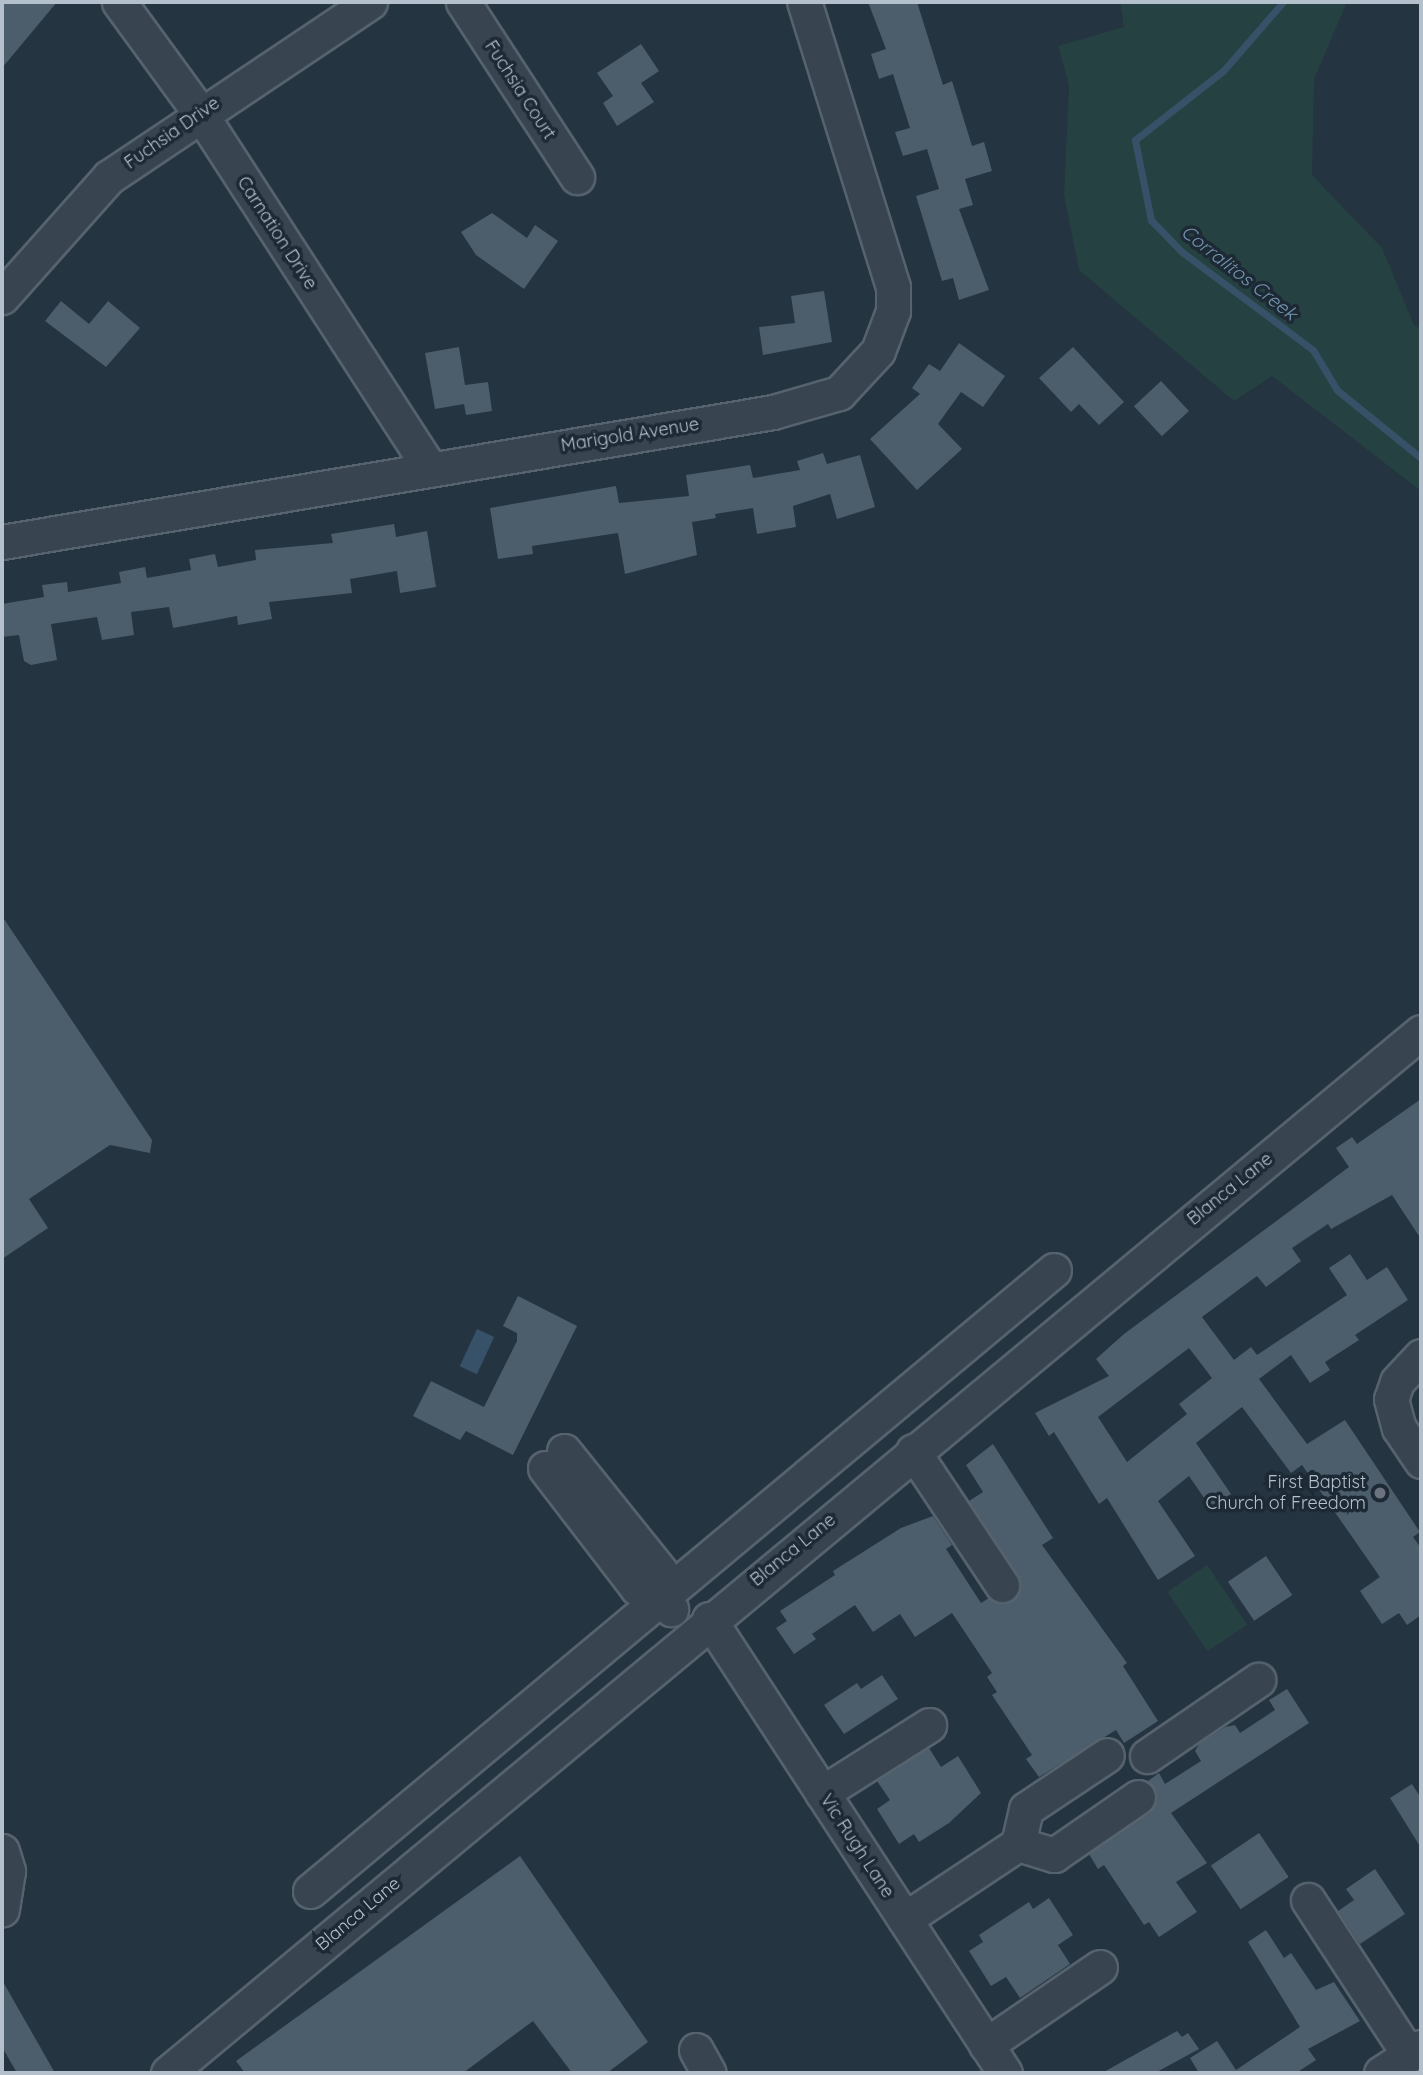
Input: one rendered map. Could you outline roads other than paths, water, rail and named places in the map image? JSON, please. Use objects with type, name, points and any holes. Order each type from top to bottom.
[{"type":"street","name":"Carnation Drive","points":[[119,2],[200,113],[429,467]]},
{"type":"street","name":"Fuchsia Drive","points":[[2,297],[92,193],[200,113],[370,2]]},
{"type":"street","name":"Fuchsia Court","points":[[463,2],[577,177]]},
{"type":"street","name":"Marigold Avenue","points":[[2,542],[429,467],[799,406],[839,393],[868,367],[888,332],[893,288],[804,2]]},
{"type":"street","name":"Blanca Lane","points":[[183,2068],[701,1627],[1421,1032]]},
{"type":"street","points":[[310,1891],[1054,1270]]},
{"type":"street","points":[[1421,1357],[1397,1382],[1391,1399],[1399,1427],[1421,1461]]},
{"type":"street","points":[[913,1451],[1002,1585]]},
{"type":"street","points":[[554,1459],[637,1588],[661,1597]]},
{"type":"street","name":"Vic Rugh Lane","points":[[661,1597],[701,1627],[822,1793],[1005,2073]]},
{"type":"street","points":[[1147,1756],[1258,1680]]},
{"type":"street","points":[[822,1793],[929,1725]]},
{"type":"street","points":[[905,1919],[1018,1844],[1026,1809],[1107,1755]]},
{"type":"street","points":[[1018,1844],[1054,1855],[1139,1797]]},
{"type":"street","points":[[2,1851],[8,1871],[2,1910]]},
{"type":"street","points":[[1308,1900],[1415,2050],[1381,2073]]},
{"type":"street","points":[[986,2045],[1100,1968]]},
{"type":"water","points":[[477,1329],[494,1337],[477,1374],[460,1366]]},
{"type":"waterway","name":"Corralitos Creek","points":[[1283,2],[1223,71],[1135,140],[1151,220],[1182,252],[1313,350],[1337,390],[1421,458]]},
{"type":"place","name":"First Baptist Church of Freedom","points":[[1380,1493]]}]
